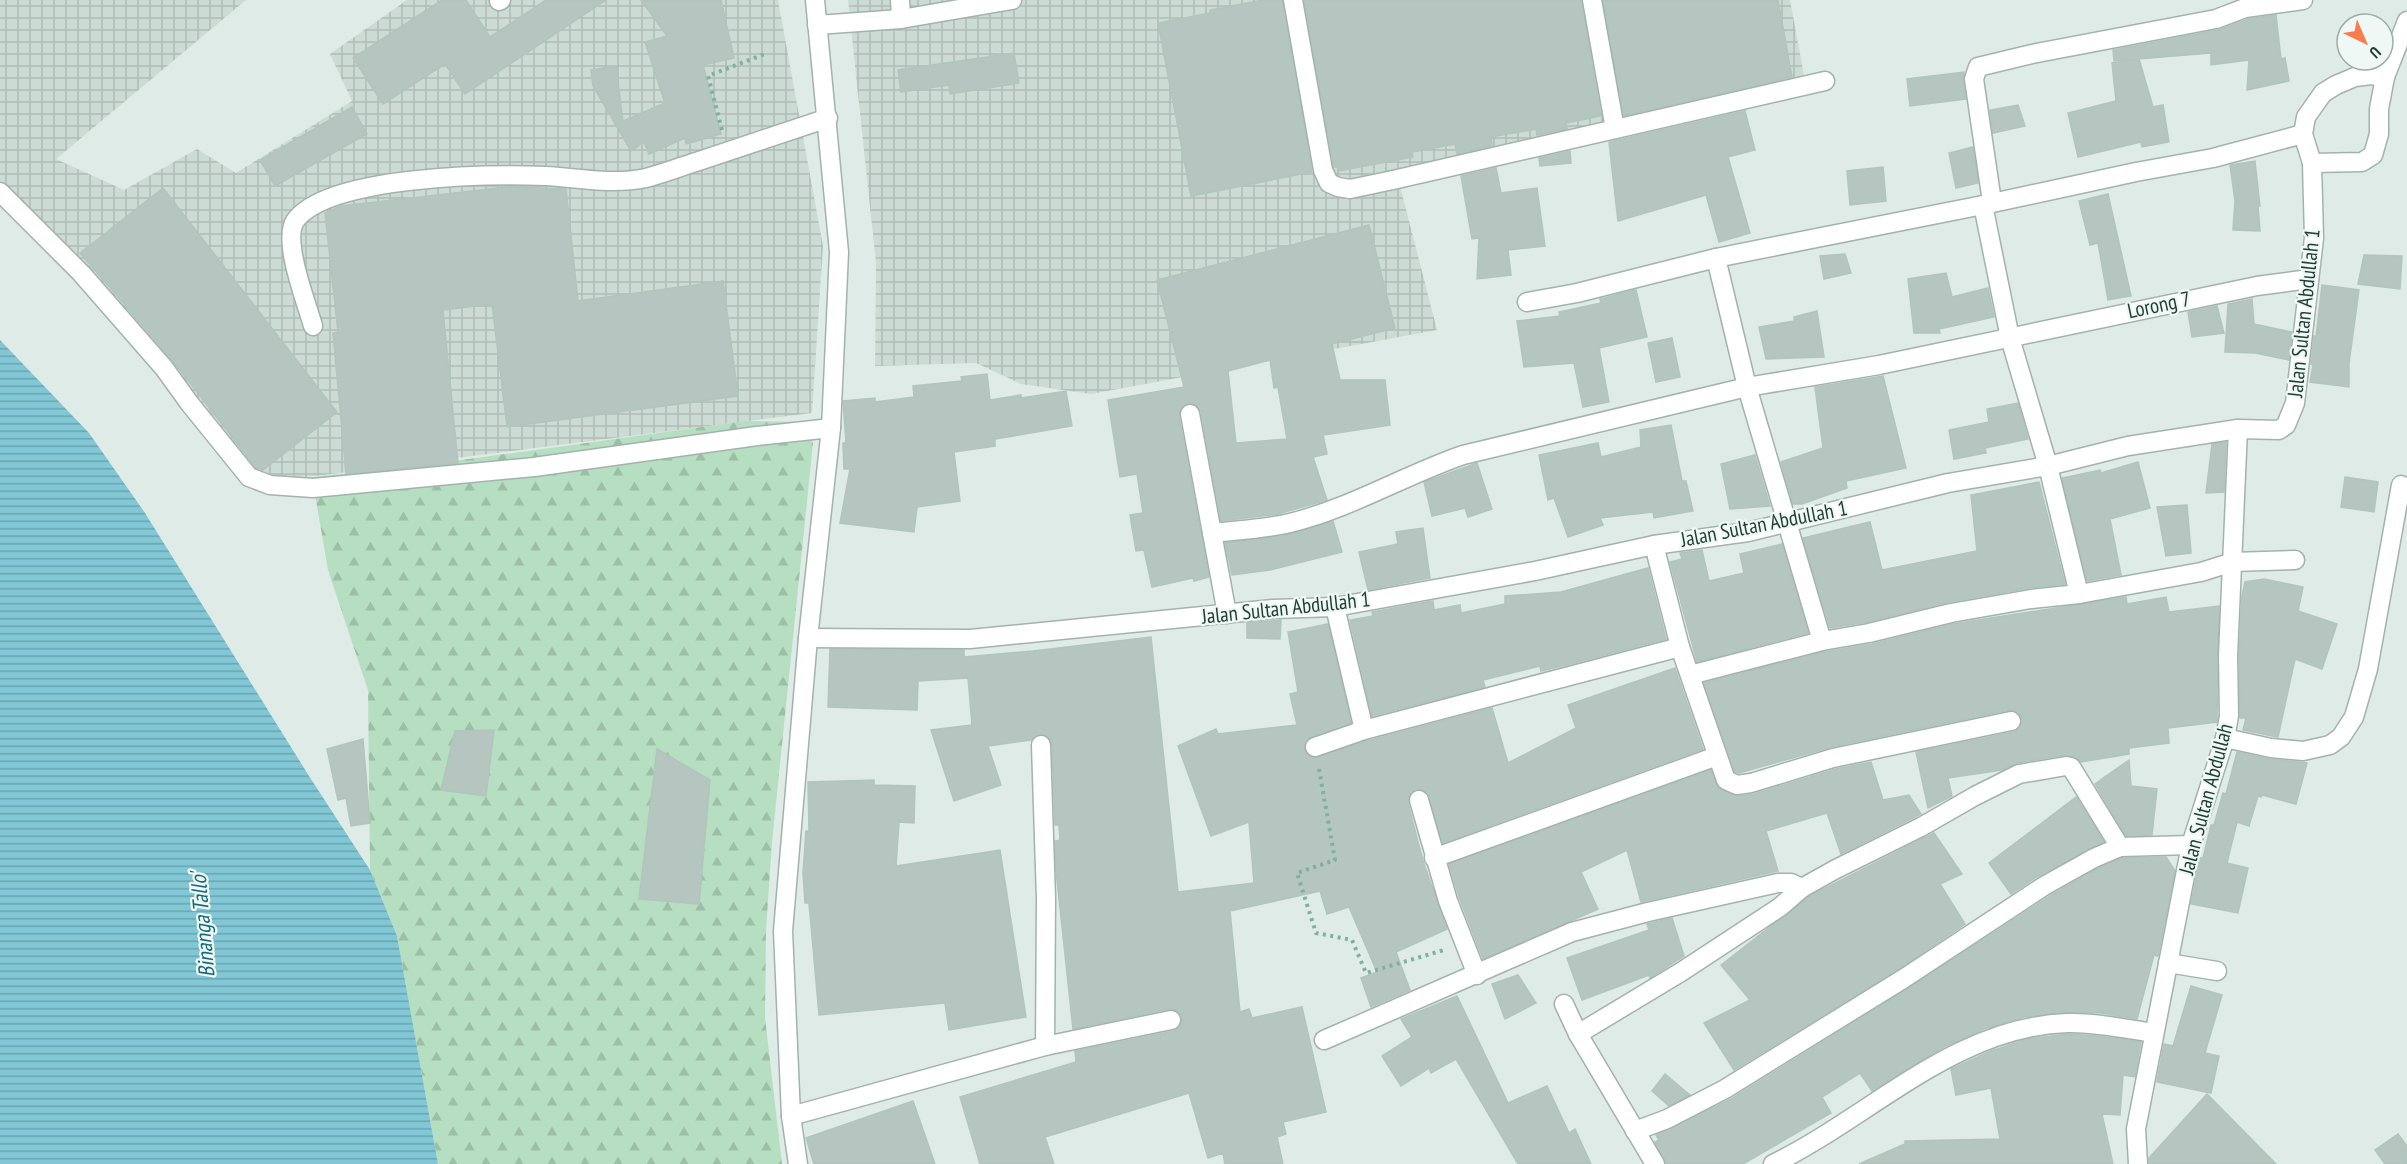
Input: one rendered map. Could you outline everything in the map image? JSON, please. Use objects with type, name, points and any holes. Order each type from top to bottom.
[{"type":"street","points":[[798,1164],[791,1116],[783,931],[808,638],[831,428],[839,252],[815,0]]},
{"type":"street","points":[[900,0],[901,19]]},
{"type":"street","points":[[817,25],[901,19],[1012,0]]},
{"type":"street","points":[[1293,0],[1322,164],[1327,180],[1338,187],[1350,189],[1825,81]]},
{"type":"street","points":[[1592,0],[1615,129]]},
{"type":"street","points":[[2079,594],[2048,466],[2010,338],[1988,204],[1974,79],[1978,67],[2032,54],[2216,19],[2245,8],[2303,0]]},
{"type":"street","points":[[2312,164],[2362,162],[2373,155],[2379,134],[2379,109],[2385,77],[2407,21]]},
{"type":"street","points":[[1527,302],[1577,293],[1716,258],[2213,158],[2303,134],[2306,117],[2323,93],[2355,77],[2372,75],[2385,77]]},
{"type":"street","points":[[314,326],[292,251],[291,234],[296,220],[308,208],[321,202],[391,182],[469,177],[545,176],[626,181],[646,178],[828,118]]},
{"type":"street","name":"Jalan Sultan Abdullah 1","points":[[808,638],[970,639],[1273,609],[1335,608],[1654,545],[1748,532],[1948,483],[2048,466],[2128,446],[2238,429],[2273,431],[2283,428],[2295,403],[2314,238],[2312,164],[2303,134]]},
{"type":"street","points":[[0,192],[103,297],[164,368],[249,477],[264,484],[288,488],[313,488],[534,467],[756,436],[831,428]]},
{"type":"street","points":[[1716,258],[1747,387],[1789,522],[1822,641]]},
{"type":"street","name":"Lorong 7","points":[[1212,533],[1289,524],[1334,510],[1426,468],[1463,455],[1747,387],[2010,338],[2180,300],[2309,279]]},
{"type":"street","points":[[1190,414],[1227,614]]},
{"type":"street","name":"Jalan Sultan Abdullah","points":[[2138,1164],[2136,1129],[2191,845],[2229,716],[2228,656],[2238,429]]},
{"type":"street","points":[[2224,738],[2271,748],[2303,751],[2330,745],[2341,737],[2354,717],[2368,669],[2402,485]]},
{"type":"street","points":[[1654,545],[1680,647],[1726,780],[1737,785],[1833,758],[2011,721]]},
{"type":"street","points":[[1690,675],[1822,641],[1869,633],[1951,613],[2031,599],[2079,594],[2201,572],[2233,562],[2295,560]]},
{"type":"street","points":[[1335,608],[1364,730]]},
{"type":"street","points":[[1316,747],[1364,730],[1680,647]]},
{"type":"street","points":[[1041,745],[1046,899],[1045,1046]]},
{"type":"street","points":[[1434,858],[1717,756]]},
{"type":"street","points":[[1578,1034],[1691,966],[1780,907],[1802,888],[1921,828],[1974,796],[2026,771],[2071,767],[2078,774],[2120,847]]},
{"type":"street","points":[[1419,800],[1434,858],[1477,975]]},
{"type":"street","points":[[1635,1131],[1667,1119],[1725,1089],[2044,886],[2094,858],[2120,847],[2191,845]]},
{"type":"street","points":[[1324,1040],[1583,929],[1778,883],[1791,883],[1802,888]]},
{"type":"street","points":[[2168,963],[2217,971]]},
{"type":"street","points":[[1564,1004],[1578,1034],[1655,1164]]},
{"type":"street","points":[[791,1116],[1045,1046],[1171,1020]]},
{"type":"street","points":[[1773,1164],[1804,1149],[1916,1076],[1960,1051],[2000,1036],[2044,1025],[2069,1023],[2154,1033]]},
{"type":"path","points":[[728,151],[708,76],[767,53]]},
{"type":"path","points":[[1316,747],[1335,860],[1297,873],[1316,933],[1352,940],[1366,973],[1464,944]]},
{"type":"shaded area","points":[[0,0],[246,0],[56,159],[124,190],[197,149],[236,173],[352,101],[330,54],[407,0],[778,0],[823,246],[812,413],[292,479],[260,472],[145,346],[60,239],[0,186]]},
{"type":"shaded area","points":[[848,0],[1790,0],[1806,86],[1399,182],[1437,330],[1091,394],[1021,384],[976,363],[875,366],[876,263]]},
{"type":"green space","points":[[745,421],[805,422],[813,443],[772,842],[766,930],[765,1018],[782,1164],[438,1164],[397,936],[370,870],[368,690],[328,570],[312,477],[411,467]]},
{"type":"water","name":"Binanga Tallo'","points":[[0,340],[89,433],[145,513],[370,870],[397,936],[438,1164],[0,1164]]},
{"type":"building","points":[[442,0],[466,0],[490,37],[546,0],[606,0],[465,94],[445,64],[383,104],[353,58]]},
{"type":"building","points":[[641,0],[721,0],[734,58],[703,65],[721,134],[686,144],[685,138],[649,154],[644,142],[631,151],[593,86],[591,70],[616,66],[623,121],[665,103],[645,42],[667,36]]},
{"type":"building","points":[[1263,0],[1282,0],[1312,172],[1191,196],[1158,23]]},
{"type":"building","points":[[1304,0],[1581,0],[1601,116],[1566,123],[1567,129],[1537,135],[1536,129],[1491,137],[1492,146],[1457,154],[1455,144],[1412,152],[1413,157],[1339,171],[1338,167],[1334,167]]},
{"type":"building","points":[[1603,0],[1778,0],[1792,77],[1624,116]]},
{"type":"building","points":[[2276,15],[2281,59],[2285,58],[2289,81],[2247,90],[2249,60],[2211,65],[2211,53],[2114,61],[2113,50],[2218,30],[2248,19]]},
{"type":"building","points":[[1014,53],[1019,83],[950,94],[949,85],[901,92],[898,70]]},
{"type":"building","points":[[2139,59],[2153,107],[2163,105],[2169,142],[2142,147],[2141,142],[2078,157],[2068,113],[2116,101],[2112,63]]},
{"type":"building","points":[[1964,72],[1966,99],[1910,106],[1907,79]]},
{"type":"building","points":[[2018,105],[2025,126],[1993,133],[1990,110]]},
{"type":"building","points":[[352,107],[367,134],[275,186],[260,160]]},
{"type":"building","points":[[1745,111],[1755,150],[1728,157],[1750,233],[1719,242],[1706,195],[1618,221],[1609,142]]},
{"type":"building","points":[[1973,147],[1978,183],[1956,188],[1949,153]]},
{"type":"building","points":[[1570,151],[1571,163],[1540,166],[1539,158]]},
{"type":"building","points":[[2255,161],[2260,231],[2233,230],[2235,201],[2230,165]]},
{"type":"building","points":[[1883,167],[1886,201],[1850,205],[1847,171]]},
{"type":"building","points":[[1496,168],[1501,193],[1537,188],[1545,246],[1508,250],[1511,275],[1477,279],[1479,238],[1472,239],[1461,176]]},
{"type":"building","points":[[507,187],[566,189],[578,301],[723,281],[738,396],[507,427],[492,304],[443,310],[458,463],[346,474],[333,333],[338,332],[325,213],[341,206]]},
{"type":"building","points":[[163,188],[337,412],[263,470],[256,468],[173,361],[80,253]]},
{"type":"building","points":[[2108,194],[2131,296],[2108,300],[2098,243],[2090,245],[2079,201]]},
{"type":"building","points":[[1369,225],[1395,328],[1332,344],[1340,380],[1385,380],[1390,425],[1323,435],[1327,454],[1313,457],[1327,500],[1278,514],[1221,521],[1201,411],[1193,403],[1183,405],[1179,416],[1209,577],[1152,587],[1144,550],[1136,551],[1130,515],[1143,513],[1137,474],[1120,477],[1108,400],[1184,387],[1157,280]],"holes":[[[1270,360],[1274,388],[1278,387],[1287,439],[1236,443],[1228,371]]]},
{"type":"building","points":[[1845,254],[1851,273],[1824,279],[1820,256]]},
{"type":"building","points":[[2364,255],[2402,256],[2400,289],[2358,284]]},
{"type":"building","points":[[1946,273],[1952,297],[1988,288],[1994,317],[1939,329],[1940,333],[1914,333],[1908,279]]},
{"type":"building","points":[[2322,285],[2359,290],[2349,363],[2349,387],[2310,382]]},
{"type":"building","points":[[1636,290],[1647,337],[1599,348],[1609,402],[1583,407],[1574,363],[1524,367],[1517,321],[1560,316],[1559,312],[1601,303],[1600,299]]},
{"type":"building","points":[[2252,299],[2254,324],[2292,332],[2289,360],[2255,353],[2225,352],[2228,304]]},
{"type":"building","points":[[2217,306],[2224,333],[2192,337],[2188,312]]},
{"type":"building","points":[[1817,311],[1824,357],[1766,359],[1759,327],[1794,321],[1794,317]]},
{"type":"building","points":[[1672,338],[1680,377],[1656,382],[1648,343]]},
{"type":"building","points":[[987,374],[990,400],[1066,391],[1072,426],[995,439],[995,446],[954,452],[960,501],[917,507],[914,532],[840,523],[850,469],[844,469],[843,443],[846,443],[843,401],[875,398],[875,402],[914,397],[913,386],[962,381],[961,377]]},
{"type":"building","points":[[1883,376],[1906,468],[1846,481],[1847,488],[1802,504],[1793,504],[1781,462],[1823,448],[1815,387]]},
{"type":"building","points":[[2018,403],[2028,439],[1985,448],[1986,453],[1954,459],[1949,430],[1989,422],[1987,409]]},
{"type":"building","points":[[1671,425],[1682,481],[1686,481],[1693,511],[1654,518],[1653,512],[1600,518],[1603,525],[1568,537],[1554,498],[1548,500],[1539,455],[1598,443],[1601,457],[1641,447],[1640,430]]},
{"type":"building","points":[[2226,442],[2224,492],[2206,493],[2212,444]]},
{"type":"building","points":[[1755,455],[1770,506],[1730,509],[1721,464]]},
{"type":"building","points":[[2138,462],[2150,508],[2110,519],[2121,575],[2087,581],[2062,478],[2100,470],[2101,473]]},
{"type":"building","points":[[1477,463],[1492,509],[1468,517],[1465,508],[1432,516],[1424,482]]},
{"type":"building","points":[[2345,477],[2378,482],[2374,512],[2341,507]]},
{"type":"building","points":[[2039,482],[2065,584],[1949,602],[1867,622],[1830,628],[1803,538],[1870,522],[1882,570],[1977,551],[1971,495]]},
{"type":"building","points":[[2187,505],[2191,553],[2166,556],[2157,507]]},
{"type":"building","points":[[1333,521],[1342,552],[1270,570],[1232,575],[1225,543],[1282,536]]},
{"type":"building","points":[[1423,528],[1430,578],[1368,590],[1359,552],[1398,544],[1396,532]]},
{"type":"building","points":[[1782,544],[1808,633],[1697,662],[1670,562],[1682,559],[1680,553],[1702,550],[1709,581],[1744,573],[1740,554]]},
{"type":"building","points":[[1648,568],[1666,639],[1541,671],[1540,666],[1483,680],[1485,687],[1372,716],[1350,620],[1373,616],[1372,612],[1433,601],[1434,610],[1460,605],[1461,613],[1505,604],[1505,596],[1561,592]]},
{"type":"building","points":[[2264,579],[2303,587],[2298,611],[2337,624],[2322,669],[2295,659],[2278,737],[2243,730],[2246,718],[2240,718],[2239,656],[2242,596],[2245,582]]},
{"type":"building","points":[[2126,597],[2127,604],[2166,597],[2169,612],[2219,606],[2217,722],[2168,728],[2169,743],[2129,748],[2129,754],[2081,762],[2077,758],[2064,755],[2017,763],[2002,770],[1948,778],[1952,796],[1928,808],[1916,752],[2014,732],[2022,724],[2019,713],[2009,710],[1831,747],[1739,773],[1735,772],[1704,683],[1824,652],[1872,644],[1953,624]]},
{"type":"building","points":[[1281,620],[1280,639],[1247,638],[1247,623]]},
{"type":"building","points":[[1328,624],[1351,723],[1307,739],[1304,750],[1312,758],[1492,708],[1508,763],[1576,728],[1568,705],[1675,668],[1703,749],[1443,843],[1427,792],[1421,789],[1411,792],[1408,803],[1423,861],[1447,929],[1396,952],[1410,990],[1371,1007],[1361,978],[1377,972],[1349,907],[1327,914],[1320,891],[1230,911],[1240,1012],[1249,1009],[1252,1018],[1302,1007],[1326,1112],[1283,1122],[1286,1134],[1277,1137],[1283,1164],[1225,1164],[1223,1153],[1208,1158],[1189,1093],[1045,1137],[1054,1164],[980,1164],[960,1097],[1076,1062],[1075,1051],[1174,1031],[1181,1024],[1182,1017],[1175,1010],[1169,1009],[1073,1029],[1056,871],[1055,841],[1060,840],[1059,825],[1055,825],[1050,739],[1040,734],[1031,740],[988,746],[1001,785],[954,801],[931,730],[972,725],[968,678],[918,681],[917,710],[828,707],[830,649],[964,650],[964,657],[1151,637],[1178,892],[1254,883],[1249,822],[1211,836],[1178,746],[1216,729],[1218,734],[1297,725],[1290,694],[1298,692],[1288,632]]},
{"type":"building","points":[[494,730],[486,796],[441,790],[455,731]]},
{"type":"building","points":[[363,739],[370,823],[351,826],[346,798],[338,800],[327,749]]},
{"type":"building","points":[[657,749],[710,780],[699,904],[639,899]]},
{"type":"building","points":[[2237,752],[2269,759],[2307,763],[2296,804],[2262,795],[2258,796],[2249,826],[2237,822],[2227,863],[2248,868],[2238,913],[2191,904],[2200,858],[2203,858],[2211,825],[2214,825],[2223,793],[2226,794]]},
{"type":"building","points":[[2129,760],[2131,786],[2157,789],[2152,835],[2126,836],[2095,784]]},
{"type":"building","points":[[1871,762],[1883,800],[1909,795],[1921,814],[1841,854],[1827,813],[1766,831],[1778,871],[1641,902],[1627,850],[1581,872],[1598,909],[1483,959],[1449,864],[1711,770],[1718,788],[1739,796],[1754,794],[1836,769]]},
{"type":"building","points":[[874,780],[874,785],[915,786],[914,823],[899,822],[896,866],[1000,850],[1026,1017],[949,1030],[945,1003],[819,1015],[809,903],[805,903],[803,873],[806,831],[809,831],[808,782]]},
{"type":"building","points":[[2076,797],[2104,842],[2038,876],[2011,894],[1989,863]]},
{"type":"building","points":[[1934,833],[1962,874],[1940,884],[1965,924],[1897,970],[1734,1070],[1704,1023],[1750,1000],[1721,965],[1808,897]]},
{"type":"building","points":[[2166,857],[2175,871],[2158,956],[2154,955],[2137,1019],[2101,1013],[2066,1012],[2024,1017],[1984,1029],[1944,1047],[1872,1091],[1860,1073],[1822,1097],[1831,1113],[1743,1164],[1666,1164],[1655,1142],[1659,1140],[1656,1135],[1731,1099],[1909,988],[2050,896],[2099,868],[2122,858]]},
{"type":"building","points":[[1672,918],[1684,956],[1650,978],[1649,975],[1582,1000],[1567,958],[1649,930],[1647,924]]},
{"type":"building","points":[[1518,975],[1536,1003],[1505,1019],[1492,984]]},
{"type":"building","points":[[2191,986],[2222,995],[2205,1053],[2219,1056],[2211,1093],[2157,1082],[2164,1044],[2173,1046]]},
{"type":"building","points":[[1457,996],[1508,1103],[1547,1086],[1569,1133],[1575,1129],[1591,1164],[1518,1164],[1456,1059],[1431,1073],[1429,1068],[1401,1086],[1382,1056],[1412,1037],[1401,1019]]},
{"type":"building","points":[[2068,1034],[2141,1042],[2135,1077],[2123,1075],[2120,1115],[2102,1114],[2113,1164],[1859,1164],[1905,1144],[1905,1141],[2000,1139],[1991,1088],[1956,1095],[1951,1069],[1991,1051],[2028,1039]]},
{"type":"building","points":[[1665,1074],[1690,1095],[1669,1106],[1652,1091]]},
{"type":"building","points":[[2207,1094],[2276,1164],[2149,1164],[2149,1158]]},
{"type":"building","points":[[913,1101],[935,1164],[814,1164],[806,1138]]},
{"type":"building","points":[[2398,1134],[2407,1146],[2407,1164],[2385,1164],[2375,1150]]}]
